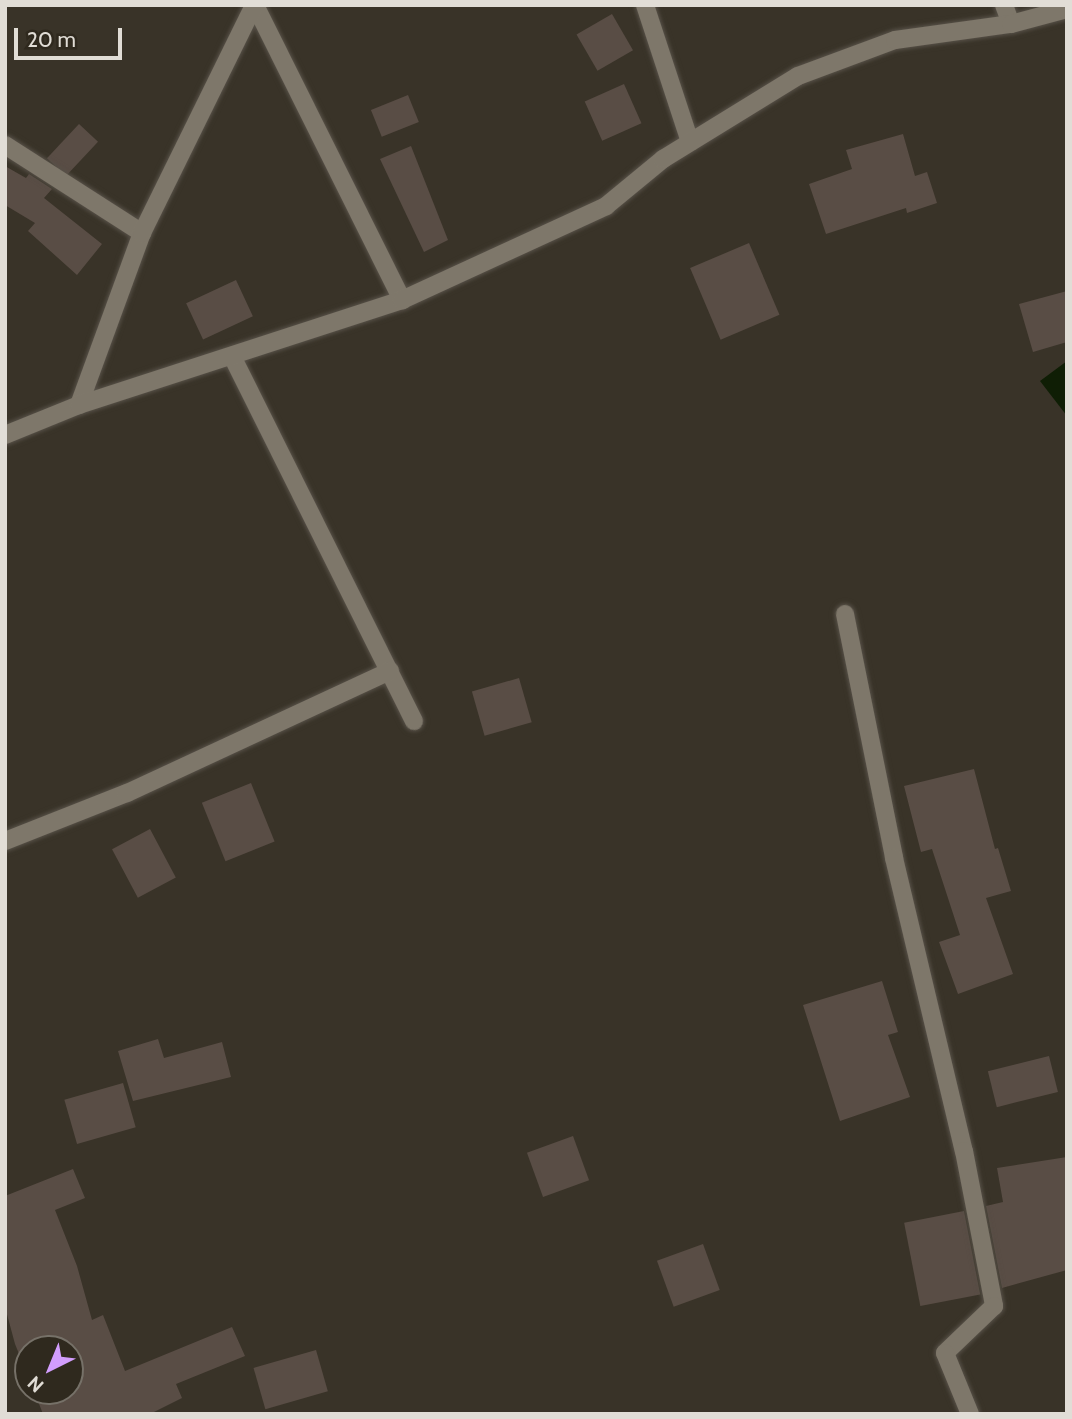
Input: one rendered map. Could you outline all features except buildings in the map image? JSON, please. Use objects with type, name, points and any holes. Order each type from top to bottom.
[{"type":"street","points":[[79,405],[142,233],[255,5]]},
{"type":"street","points":[[255,5],[402,300]]},
{"type":"street","points":[[645,5],[690,142]]},
{"type":"street","points":[[1004,5],[1011,24]]},
{"type":"street","points":[[5,435],[79,405],[402,300],[606,206],[663,159],[798,76],[895,40],[1011,24],[1067,9]]},
{"type":"street","points":[[5,145],[142,233]]},
{"type":"street","points":[[232,356],[414,721]]},
{"type":"street","points":[[845,614],[894,858],[967,1164],[994,1306],[945,1353],[970,1414]]},
{"type":"street","points":[[5,841],[127,793],[390,671]]},
{"type":"shaded area","points":[[1067,361],[1067,416],[1040,381]]}]
